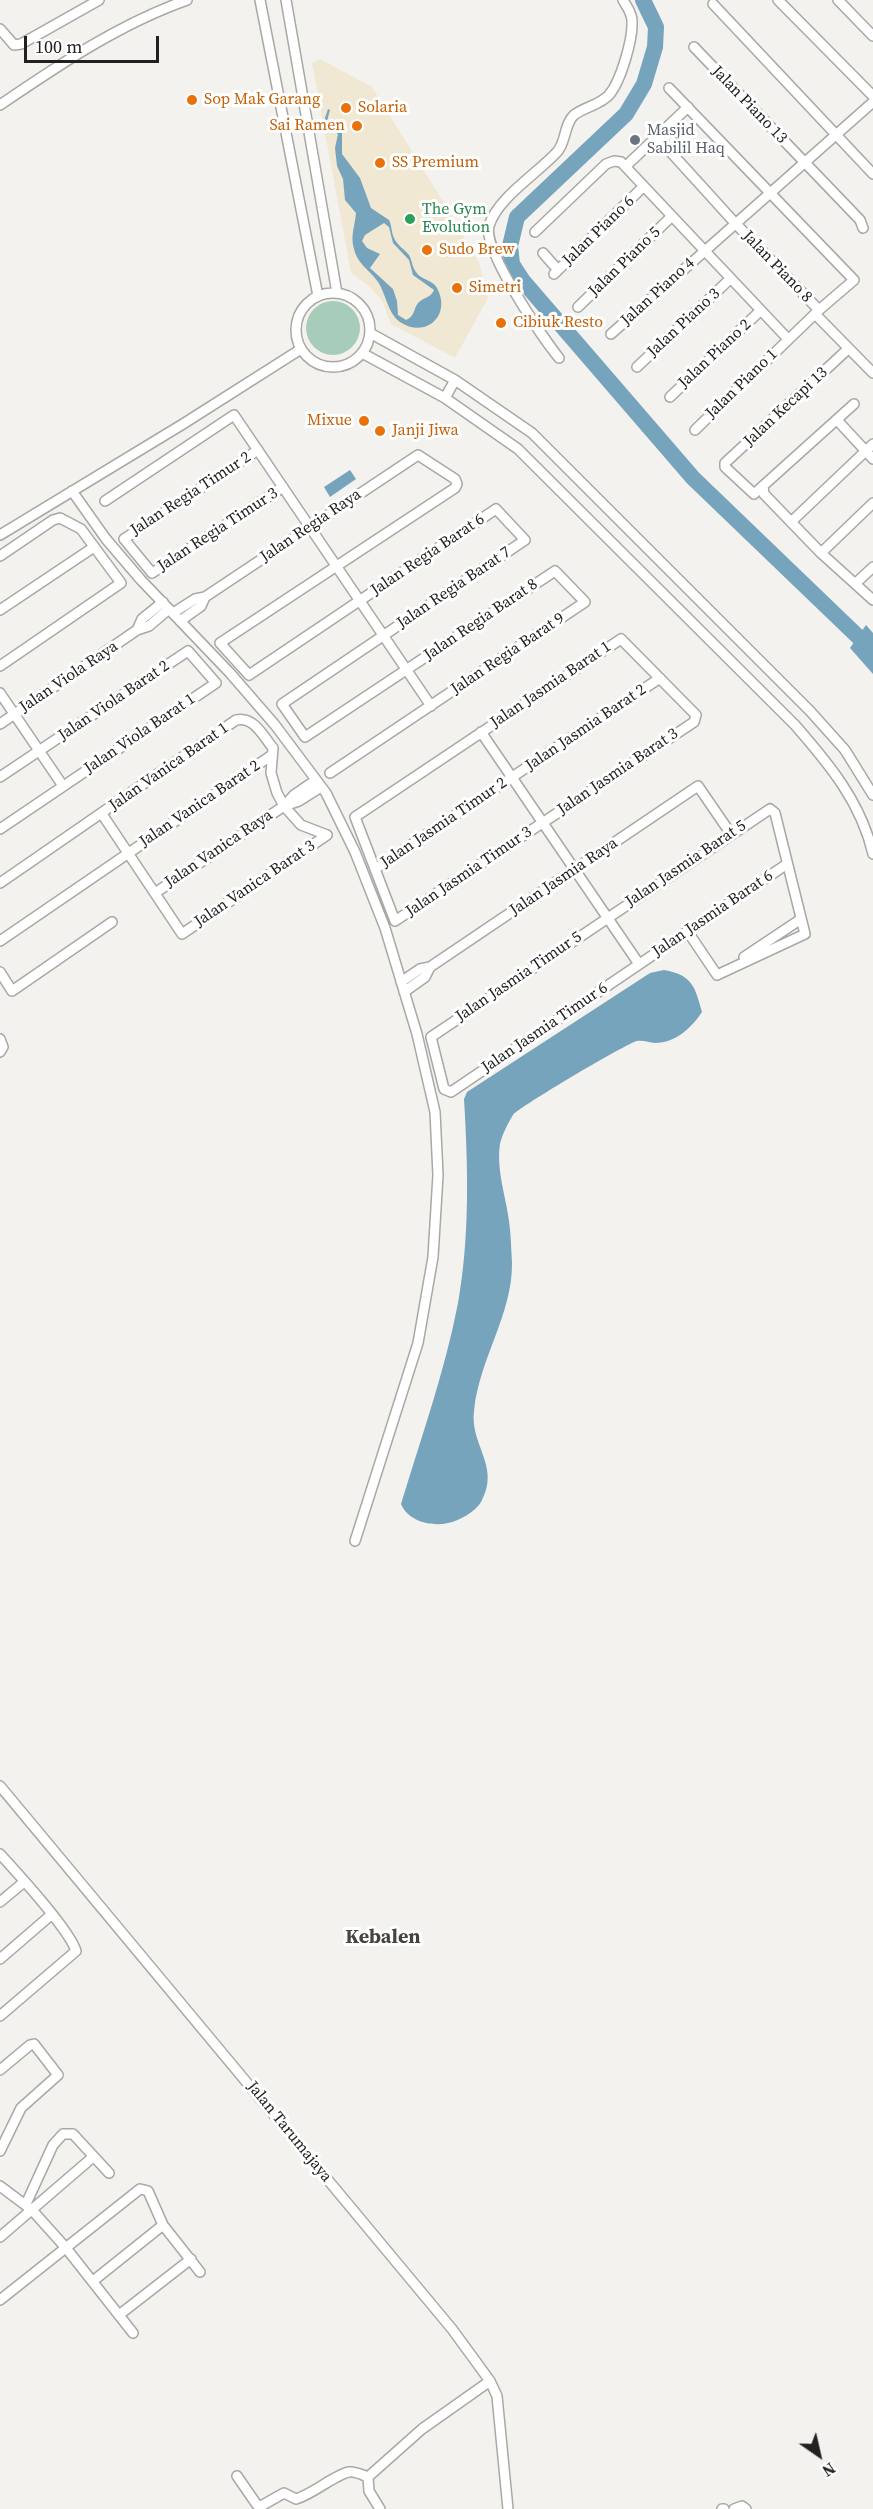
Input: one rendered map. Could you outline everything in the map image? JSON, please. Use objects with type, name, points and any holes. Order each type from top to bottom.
[{"type":"street","points":[[0,29],[14,45],[21,44],[99,0]]},
{"type":"street","points":[[0,105],[105,38],[150,15],[187,0]]},
{"type":"street","points":[[260,0],[318,296]]},
{"type":"street","points":[[286,0],[337,293]]},
{"type":"street","points":[[559,358],[541,336],[517,296],[490,242],[489,227],[503,203],[557,152],[572,118],[609,94],[617,82],[627,52],[632,22],[631,13],[623,0]]},
{"type":"street","points":[[778,0],[873,96]]},
{"type":"street","points":[[838,0],[873,36]]},
{"type":"street","points":[[713,4],[832,138],[873,174]]},
{"type":"street","name":"Jalan Piano 13","points":[[694,47],[808,160],[860,220],[863,228]]},
{"type":"street","points":[[669,88],[770,194]]},
{"type":"street","name":"Jalan Piano 4","points":[[611,334],[873,102]]},
{"type":"street","points":[[626,166],[688,107]]},
{"type":"street","name":"Jalan Piano 8","points":[[657,137],[848,349],[873,373]]},
{"type":"street","points":[[535,232],[606,164],[614,161],[626,166],[671,217],[788,339]]},
{"type":"street","name":"Jalan Piano 6","points":[[543,253],[556,272],[643,187]]},
{"type":"street","name":"Jalan Piano 1","points":[[695,430],[788,339],[854,280],[770,194]]},
{"type":"street","name":"Jalan Piano 5","points":[[578,307],[671,217]]},
{"type":"street","name":"Jalan Piano 3","points":[[637,367],[730,279]]},
{"type":"street","points":[[337,293],[351,297],[362,306],[369,318],[370,333],[362,353],[342,365],[319,364],[301,349],[297,337],[300,313],[318,296],[337,293]]},
{"type":"street","name":"Jalan Piano 2","points":[[670,397],[760,311]]},
{"type":"street","points":[[370,333],[455,380],[532,433],[810,711],[845,750],[873,795]]},
{"type":"street","points":[[0,535],[301,349]]},
{"type":"street","name":"Jalan Kecapi 13","points":[[763,486],[752,494],[725,466],[848,349]]},
{"type":"street","points":[[362,353],[445,398],[518,449],[795,725],[828,763],[849,794],[868,834],[873,854]]},
{"type":"street","points":[[445,398],[455,380]]},
{"type":"street","points":[[854,404],[763,486],[764,494],[791,522],[873,600]]},
{"type":"street","points":[[105,501],[234,415],[431,705]]},
{"type":"street","points":[[791,522],[871,451],[837,420]]},
{"type":"street","name":"Jalan Regia Timur 2","points":[[152,573],[124,539],[258,450]]},
{"type":"street","name":"Jalan Regia Raya","points":[[171,611],[201,606],[205,597],[418,455],[455,479],[457,484],[455,488],[336,566]]},
{"type":"street","name":"Jalan Regia Timur 3","points":[[152,573],[283,487]]},
{"type":"street","points":[[72,491],[106,539],[230,673],[275,725],[318,783],[356,852],[385,928],[417,1034],[435,1112],[438,1175],[433,1257],[418,1343],[355,1541]]},
{"type":"street","points":[[821,553],[873,502]]},
{"type":"street","name":"Jalan Regia Barat 6","points":[[336,566],[220,643],[249,675],[496,509]]},
{"type":"street","name":"Jalan Regia Barat 7","points":[[305,737],[282,704],[525,540],[496,509]]},
{"type":"street","points":[[0,556],[53,520],[60,518],[81,529],[121,583],[0,666]]},
{"type":"street","points":[[0,610],[94,547]]},
{"type":"street","points":[[856,584],[873,567]]},
{"type":"street","name":"Jalan Regia Barat 9","points":[[330,773],[585,602],[555,571]]},
{"type":"street","name":"Jalan Regia Barat 8","points":[[305,737],[555,571]]},
{"type":"street","name":"Jalan Viola Raya","points":[[0,724],[137,630],[142,619],[171,611]]},
{"type":"street","name":"Jalan Jasmia Barat 1","points":[[375,869],[355,817],[481,732],[621,639],[660,678]]},
{"type":"street","name":"Jalan Viola Barat 1","points":[[0,829],[216,683],[188,651]]},
{"type":"street","name":"Jalan Viola Barat 2","points":[[0,777],[188,651]]},
{"type":"street","name":"Jalan Jasmia Barat 3","points":[[543,823],[694,722],[696,715],[660,678]]},
{"type":"street","name":"Jalan Jasmia Barat 2","points":[[512,777],[660,678]]},
{"type":"street","points":[[0,693],[63,786]]},
{"type":"street","name":"Jalan Vanica Barat 1","points":[[0,883],[236,720],[245,718],[251,721],[273,748],[272,756]]},
{"type":"street","points":[[481,732],[639,964]]},
{"type":"street","points":[[272,756],[271,772],[277,793],[284,806]]},
{"type":"street","name":"Jalan Vanica Barat 2","points":[[0,940],[272,756]]},
{"type":"street","name":"Jalan Jasmia Timur 2","points":[[375,869],[512,777]]},
{"type":"street","name":"Jalan Vanica Raya","points":[[155,893],[284,806],[294,795],[318,783]]},
{"type":"street","name":"Jalan Jasmia Raya","points":[[403,987],[425,977],[429,967],[698,786],[731,834]]},
{"type":"street","name":"Jalan Vanica Barat 3","points":[[155,893],[182,934],[327,835],[301,825],[284,806]]},
{"type":"street","name":"Jalan Jasmia Barat 5","points":[[607,918],[765,810],[770,809],[775,813],[787,864]]},
{"type":"street","points":[[102,814],[155,893]]},
{"type":"street","name":"Jalan Jasmia Timur 3","points":[[375,869],[395,921],[543,823]]},
{"type":"street","points":[[717,975],[805,934],[787,864]]},
{"type":"street","name":"Jalan Jasmia Barat 6","points":[[639,964],[787,864]]},
{"type":"street","name":"Jalan Jasmia Timur 5","points":[[451,1092],[444,1089],[431,1037],[607,918]]},
{"type":"street","points":[[717,975],[801,919]]},
{"type":"street","points":[[0,972],[12,991],[112,922]]},
{"type":"street","points":[[688,932],[717,975]]},
{"type":"street","name":"Jalan Jasmia Timur 6","points":[[451,1092],[639,964]]},
{"type":"street","points":[[0,1039],[3,1047],[0,1052]]},
{"type":"street","name":"Jalan Tarumajaya","points":[[0,1786],[452,2329],[485,2383],[497,2396],[508,2509]]},
{"type":"street","points":[[0,1854],[51,1915],[74,1945],[76,1952],[0,2016]]},
{"type":"street","points":[[0,1902],[24,1882]]},
{"type":"street","points":[[0,1959],[51,1915]]},
{"type":"street","points":[[0,2070],[34,2044],[58,2075],[21,2108],[0,2151]]},
{"type":"street","points":[[29,2207],[53,2145],[63,2134],[72,2134],[109,2173]]},
{"type":"street","points":[[0,2237],[29,2207],[93,2157]]},
{"type":"street","points":[[0,2186],[29,2207],[66,2248],[133,2333]]},
{"type":"street","points":[[0,2300],[140,2189],[148,2191],[163,2225],[200,2272]]},
{"type":"street","points":[[93,2281],[163,2225]]},
{"type":"street","points":[[119,2315],[191,2259]]},
{"type":"street","points":[[368,2477],[422,2429],[485,2383]]},
{"type":"street","points":[[237,2476],[257,2505],[261,2506],[284,2493],[296,2499],[306,2496],[346,2473],[368,2477]]},
{"type":"street","points":[[368,2477],[369,2491],[380,2509]]},
{"type":"street","points":[[734,2509],[742,2506],[746,2509]]},
{"type":"shaded area","points":[[320,59],[372,87],[479,263],[488,298],[455,358],[391,324],[382,301],[369,286],[351,273],[312,63]]},
{"type":"green space","points":[[328,301],[338,301],[348,305],[356,313],[360,328],[356,343],[348,351],[338,355],[328,355],[318,351],[310,343],[306,333],[306,323],[310,313],[318,305]]},
{"type":"water","points":[[328,109],[330,110],[328,124],[342,131],[342,154],[360,178],[371,208],[389,220],[394,238],[409,255],[416,272],[437,288],[441,298],[441,308],[434,322],[427,326],[409,327],[396,318],[378,282],[356,255],[352,240],[356,213],[345,200],[343,179],[337,166],[335,148],[338,134],[327,127],[324,121]],"holes":[[[384,223],[389,227],[393,243],[409,260],[413,275],[434,290],[431,295],[418,303],[412,315],[406,320],[398,315],[393,289],[370,268],[380,254],[367,248],[362,241],[365,235]]]},
{"type":"water","points":[[350,470],[356,479],[330,497],[324,487]]},
{"type":"water","points":[[866,625],[873,633],[873,674],[850,648]]},
{"type":"water","points":[[664,970],[681,975],[691,983],[702,1012],[693,1023],[670,1040],[655,1043],[637,1041],[595,1063],[513,1115],[504,1133],[500,1144],[499,1163],[510,1231],[511,1281],[502,1318],[482,1373],[474,1411],[476,1435],[487,1467],[486,1489],[478,1506],[462,1518],[441,1524],[414,1519],[401,1504],[440,1379],[453,1328],[462,1278],[467,1175],[464,1099],[467,1092],[650,973]]},
{"type":"waterway","points":[[643,0],[656,27],[655,47],[644,84],[626,114],[517,217],[510,246],[512,264],[523,281],[693,478],[873,651]]},
{"type":"place","name":"Sop Mak Garang","points":[[192,100]]},
{"type":"place","name":"Solaria","points":[[346,108]]},
{"type":"place","name":"Sai Ramen","points":[[357,126]]},
{"type":"place","name":"Masjid Sabilil Haq","points":[[635,140]]},
{"type":"place","name":"SS Premium","points":[[380,163]]},
{"type":"place","name":"The Gym Evolution","points":[[410,219]]},
{"type":"place","name":"Sudo Brew","points":[[427,250]]},
{"type":"place","name":"Simetri","points":[[457,288]]},
{"type":"place","name":"Cibiuk Resto","points":[[501,323]]},
{"type":"place","name":"Mixue","points":[[364,421]]},
{"type":"place","name":"Janji Jiwa","points":[[380,431]]},
{"type":"district","name":"Kebalen","points":[[383,1938]]}]
